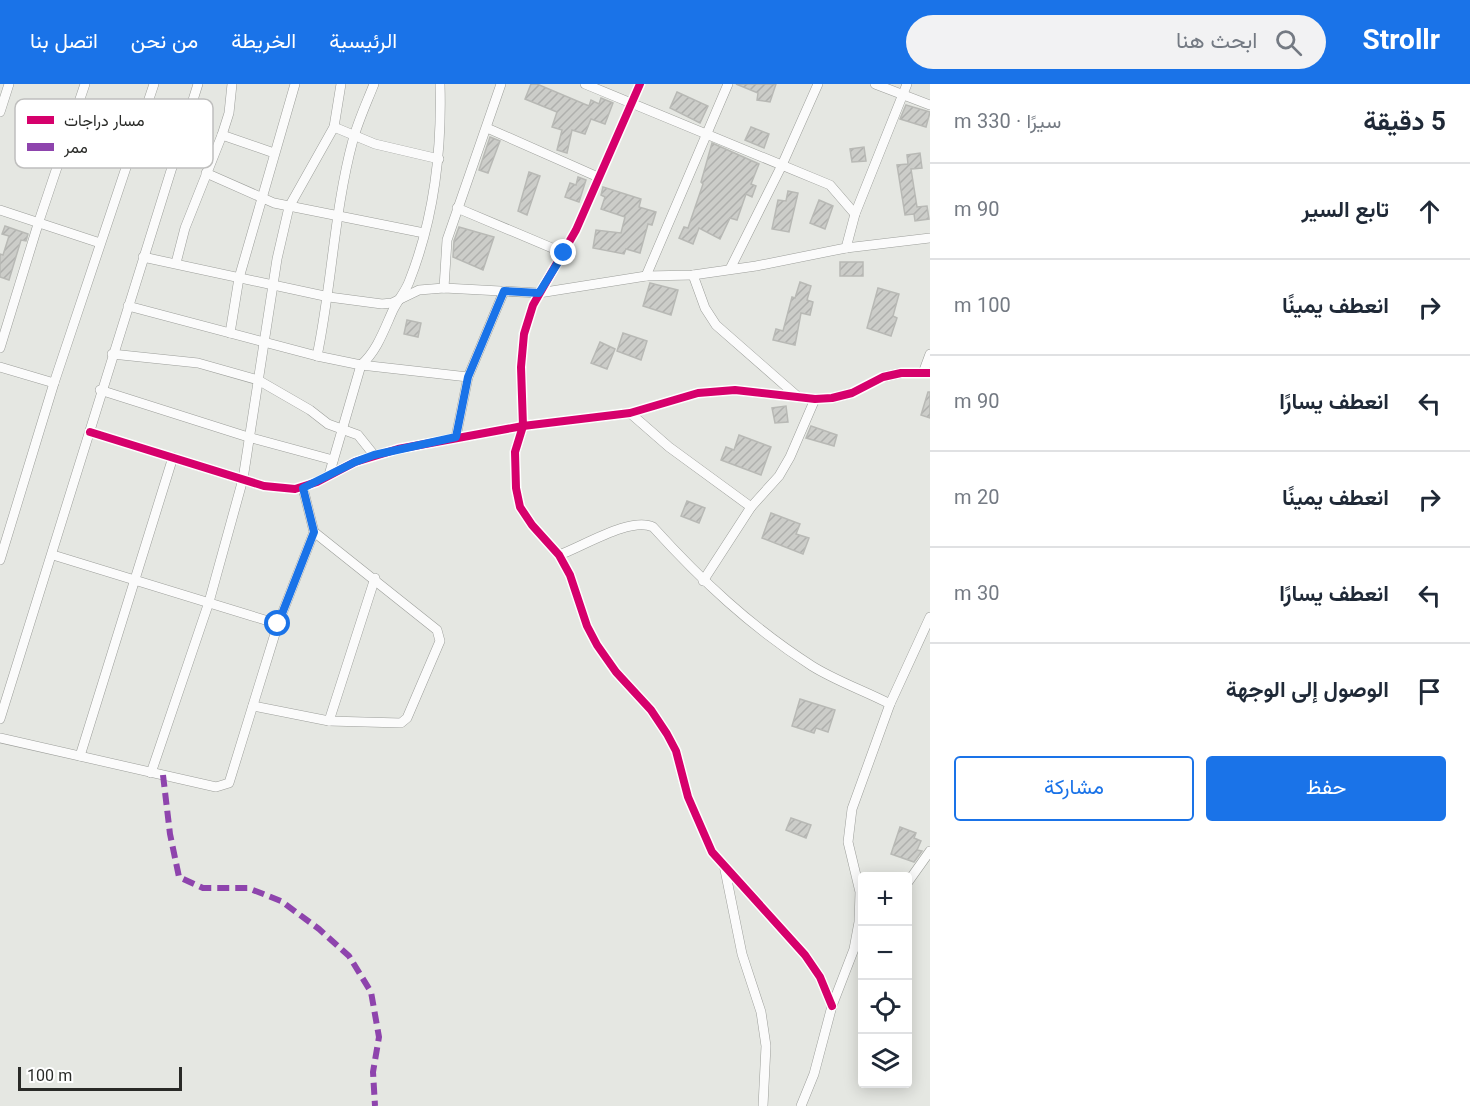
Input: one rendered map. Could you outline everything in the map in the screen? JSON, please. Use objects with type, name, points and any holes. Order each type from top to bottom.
[{"type":"street","points":[[0,112],[9,84]]},
{"type":"street","points":[[80,99],[85,84]]},
{"type":"street","points":[[149,99],[154,84]]},
{"type":"street","points":[[193,99],[198,84]]},
{"type":"street","points":[[213,156],[229,113],[232,84]]},
{"type":"street","points":[[230,333],[239,278],[260,198],[295,84]]},
{"type":"street","points":[[151,773],[208,602],[243,479],[280,240],[289,207],[334,128],[341,84]]},
{"type":"street","points":[[317,356],[329,297],[333,248],[354,136],[374,84]]},
{"type":"street","points":[[329,475],[361,365],[374,352],[398,300],[409,283],[424,233],[439,159],[440,84]]},
{"type":"street","points":[[444,288],[445,251],[457,208],[501,84]]},
{"type":"street","points":[[585,84],[830,185],[855,214]]},
{"type":"street","points":[[640,84],[564,253],[539,293],[524,334],[521,367],[523,426],[515,453],[516,488],[520,507],[532,525],[559,555],[570,575],[597,645],[616,672],[651,710],[672,743],[712,852],[804,955],[820,977],[832,1006]]},
{"type":"street","points":[[646,276],[728,84]]},
{"type":"street","points":[[730,269],[782,165],[818,84]]},
{"type":"street","points":[[875,84],[930,105]]},
{"type":"street","points":[[846,248],[855,214],[908,84]]},
{"type":"street","points":[[334,128],[401,152],[439,159]]},
{"type":"street","points":[[487,128],[598,177]]},
{"type":"street","points":[[222,135],[274,153]]},
{"type":"street","points":[[0,348],[57,168]]},
{"type":"street","points":[[0,560],[2,547],[54,384],[125,168]]},
{"type":"street","points":[[0,719],[53,555],[90,432],[100,390],[171,168]]},
{"type":"street","points":[[176,263],[185,228],[208,168]]},
{"type":"street","points":[[206,173],[260,198],[289,207],[424,233]]},
{"type":"street","points":[[457,208],[564,253]]},
{"type":"street","points":[[0,210],[100,243]]},
{"type":"street","points":[[143,257],[329,297],[382,304],[398,300],[419,290],[444,288],[539,293],[646,276],[693,274],[730,269],[846,248],[930,238]]},
{"type":"street","points":[[693,274],[705,308],[716,325],[797,396]]},
{"type":"street","points":[[456,437],[468,377],[504,291]]},
{"type":"street","points":[[128,306],[317,356],[361,365],[468,377]]},
{"type":"street","points":[[112,354],[198,363],[258,380],[305,407],[328,424],[365,440],[374,455]]},
{"type":"street","points":[[90,432],[243,479],[285,489],[303,488],[374,455],[456,437],[523,426],[630,413],[698,393],[716,390],[815,399],[852,393],[883,377],[901,373],[927,373],[930,354]]},
{"type":"street","points":[[0,368],[54,384]]},
{"type":"street","points":[[100,390],[248,437],[333,460]]},
{"type":"street","points":[[703,581],[751,507],[772,484],[790,457],[815,399]]},
{"type":"street","points":[[630,413],[669,447],[751,507]]},
{"type":"street","points":[[80,756],[173,457]]},
{"type":"street","points":[[0,738],[216,787],[229,783],[278,624],[314,532],[303,488]]},
{"type":"street","points":[[559,555],[620,529],[647,524],[653,527],[703,581],[746,620],[813,667],[890,704]]},
{"type":"street","points":[[253,706],[329,721],[394,725],[404,722],[440,641],[437,630],[314,532]]},
{"type":"street","points":[[53,555],[278,624]]},
{"type":"street","points":[[329,721],[375,579]]},
{"type":"street","points":[[801,1106],[814,1074],[832,1006],[854,946],[860,892],[848,842],[852,808],[890,704],[930,617]]},
{"type":"street","points":[[912,876],[930,851]]},
{"type":"street","points":[[724,865],[742,954],[761,1012],[766,1046],[763,1106]]},
{"type":"street","points":[[854,946],[858,941]]},
{"type":"building","points":[[531,84],[537,84],[589,106],[591,100],[599,104],[601,98],[613,103],[605,124],[591,119],[585,134],[572,130],[567,153],[557,150],[562,130],[552,127],[557,112],[525,99]]},
{"type":"building","points":[[736,84],[776,84],[770,102],[757,100],[758,93]]},
{"type":"building","points":[[677,92],[708,106],[700,123],[670,108]]},
{"type":"building","points":[[906,105],[930,112],[926,127],[900,119]]},
{"type":"building","points":[[751,127],[769,134],[764,148],[745,140]]},
{"type":"building","points":[[490,137],[500,141],[488,173],[479,170]]},
{"type":"building","points":[[712,143],[759,164],[751,184],[756,186],[752,197],[746,194],[737,220],[730,218],[720,239],[699,228],[693,244],[679,238],[684,227],[688,228],[703,184],[701,182]]},
{"type":"building","points":[[864,147],[866,161],[852,162],[850,149]]},
{"type":"building","points":[[920,153],[922,168],[911,169],[917,207],[927,206],[929,219],[915,221],[914,214],[905,215],[897,165],[908,164],[907,155]]},
{"type":"building","points":[[529,172],[540,176],[527,215],[518,211]]},
{"type":"building","points":[[578,177],[586,180],[579,202],[565,197],[570,183],[576,185]]},
{"type":"building","points":[[603,187],[641,199],[639,207],[656,212],[652,225],[648,224],[640,253],[626,249],[624,254],[593,248],[596,230],[621,233],[625,217],[601,209],[605,197],[601,195]]},
{"type":"building","points":[[788,191],[798,193],[789,232],[772,229],[778,200],[786,201]]},
{"type":"building","points":[[819,200],[833,206],[825,229],[810,223]]},
{"type":"building","points":[[5,226],[28,234],[26,241],[21,240],[9,280],[0,277],[0,254],[3,255],[9,236],[2,234]]},
{"type":"building","points":[[459,227],[494,237],[483,270],[453,257],[454,241]]},
{"type":"building","points":[[840,262],[863,262],[863,276],[840,276]]},
{"type":"building","points":[[800,282],[811,286],[807,300],[813,302],[810,315],[801,313],[795,345],[773,340],[776,329],[783,331],[792,297],[795,298]]},
{"type":"building","points":[[650,283],[678,290],[671,315],[643,306]]},
{"type":"building","points":[[878,288],[899,294],[893,316],[897,318],[891,336],[867,328]]},
{"type":"building","points":[[407,320],[421,323],[418,337],[404,334]]},
{"type":"building","points":[[623,333],[647,341],[641,360],[617,351]]},
{"type":"building","points":[[600,342],[615,349],[607,369],[591,363]]},
{"type":"building","points":[[928,392],[930,392],[930,418],[921,415]]},
{"type":"building","points":[[786,406],[788,422],[775,423],[772,408]]},
{"type":"building","points":[[811,426],[837,435],[834,446],[806,438]]},
{"type":"building","points":[[739,435],[771,447],[761,475],[721,460],[726,447],[734,450]]},
{"type":"building","points":[[687,501],[705,508],[699,523],[681,516]]},
{"type":"building","points":[[771,513],[800,524],[796,534],[809,538],[803,554],[762,538]]},
{"type":"building","points":[[800,699],[835,710],[828,732],[816,728],[814,733],[792,726]]},
{"type":"building","points":[[791,818],[811,825],[806,838],[786,830]]},
{"type":"building","points":[[900,827],[916,833],[914,838],[921,841],[917,850],[922,851],[914,862],[891,854]]},
{"type":"marked path","points":[[163,775],[170,834],[179,877],[203,888],[248,888],[281,901],[319,929],[349,956],[371,992],[379,1037],[373,1072],[375,1106]]},
{"type":"cycle path","points":[[640,84],[576,230],[533,305],[524,334],[521,367],[523,426],[515,452],[516,488],[520,507],[532,525],[559,555],[570,575],[587,626],[597,645],[616,672],[651,710],[667,734],[676,751],[688,797],[712,852],[805,955],[820,977],[832,1006]]},
{"type":"cycle path","points":[[90,432],[264,486],[295,489],[317,482],[355,462],[398,449],[523,426],[630,413],[698,393],[735,390],[815,399],[832,398],[852,393],[883,377],[901,373],[930,373]]},
{"type":"route","points":[[278,624],[314,532],[303,488],[374,455],[456,437],[468,377],[504,291],[539,293],[564,253]]}]
